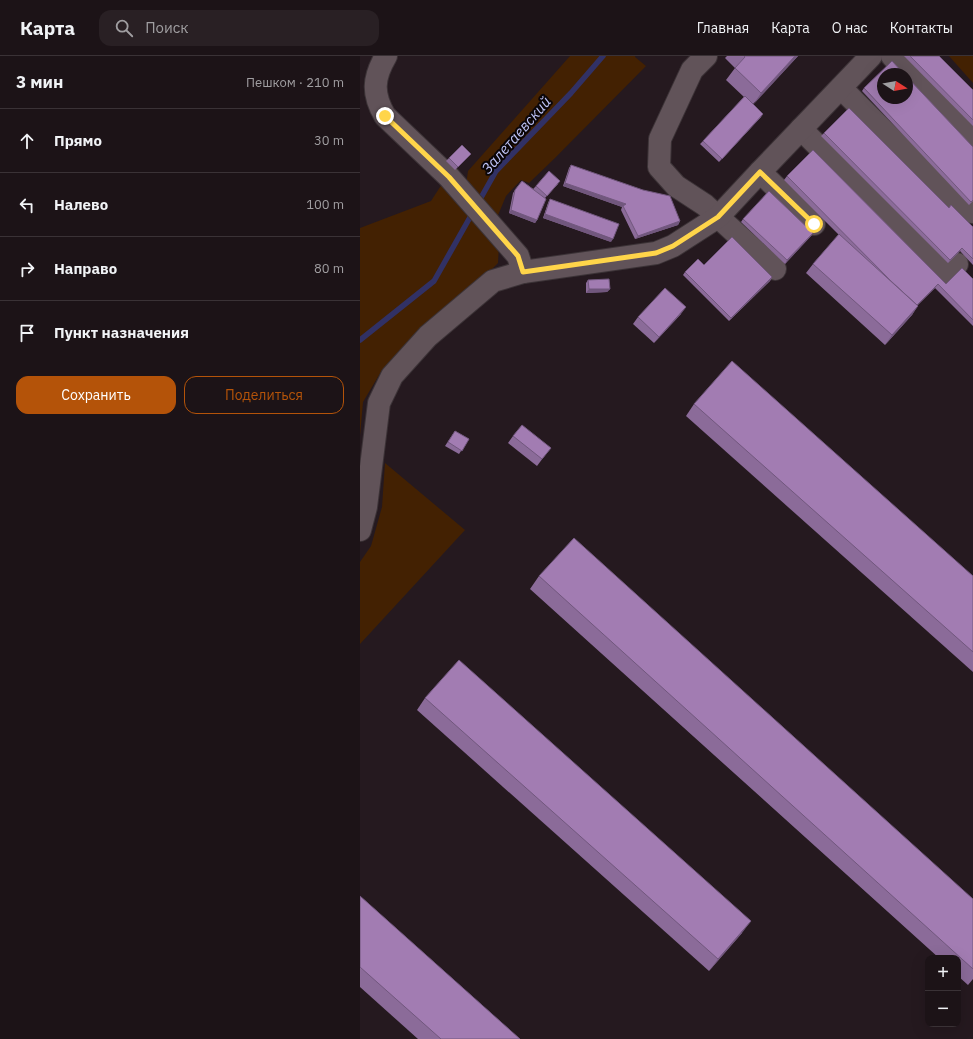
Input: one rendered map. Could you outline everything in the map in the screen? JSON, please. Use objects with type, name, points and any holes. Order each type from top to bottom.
[{"type":"street","points":[[386,56],[378,68],[375,89],[378,104],[385,116],[449,177],[518,256],[523,272]]},
{"type":"street","points":[[706,56],[692,70],[660,139],[659,167],[676,186],[705,205],[775,269]]},
{"type":"street","points":[[360,530],[366,507],[379,403],[392,376],[428,336],[493,281],[523,272],[656,253],[673,246],[718,217],[871,56]]},
{"type":"street","points":[[892,56],[973,141]]},
{"type":"street","points":[[841,88],[964,211],[973,212]]},
{"type":"street","points":[[801,129],[946,274],[957,264]]},
{"type":"street","points":[[760,172],[814,224]]},
{"type":"shaded area","points":[[570,56],[635,56],[646,66],[529,183],[521,180],[506,196],[496,220],[466,185],[468,171]]},
{"type":"shaded area","points":[[949,56],[973,56],[973,83]]},
{"type":"shaded area","points":[[442,184],[499,245],[498,263],[420,329],[382,370],[363,402],[360,436],[360,228],[431,201]]},
{"type":"shaded area","points":[[385,463],[465,530],[360,644],[360,562],[371,546],[382,507]]},
{"type":"building","points":[[744,56],[795,56],[761,93],[735,68],[745,57]]},
{"type":"building","points":[[910,56],[939,56],[973,90],[973,120]]},
{"type":"building","points":[[892,61],[898,68],[885,68]]},
{"type":"building","points":[[877,75],[877,102],[864,88]]},
{"type":"building","points":[[913,83],[973,147],[973,200],[971,202],[879,104],[913,104]]},
{"type":"building","points":[[745,96],[763,114],[722,159],[703,141]]},
{"type":"building","points":[[849,108],[949,208],[951,205],[973,227],[973,259],[962,248],[950,260],[824,133]]},
{"type":"building","points":[[462,145],[471,154],[458,167],[449,158]]},
{"type":"building","points":[[813,150],[946,284],[962,268],[973,279],[973,320],[938,284],[917,305],[891,281],[787,176]]},
{"type":"building","points":[[571,165],[643,190],[670,196],[680,221],[638,236],[623,206],[626,204],[565,183]]},
{"type":"building","points":[[549,171],[560,181],[547,196],[536,186]]},
{"type":"building","points":[[522,181],[546,199],[537,220],[511,210],[515,190]]},
{"type":"building","points":[[769,191],[813,233],[787,260],[743,219]]},
{"type":"building","points":[[550,199],[619,224],[613,239],[545,214]]},
{"type":"building","points":[[839,234],[918,306],[892,335],[813,264]]},
{"type":"building","points":[[732,237],[772,277],[731,318],[685,272],[698,259],[704,265]]},
{"type":"building","points":[[609,279],[610,289],[589,289],[588,280]]},
{"type":"building","points":[[665,288],[686,307],[659,337],[638,317]]},
{"type":"building","points":[[732,361],[973,576],[973,652],[694,404]]},
{"type":"building","points":[[522,425],[551,448],[542,459],[513,436]]},
{"type":"building","points":[[455,431],[469,439],[462,451],[448,442]]},
{"type":"building","points":[[574,538],[973,899],[973,969],[961,958],[961,955],[958,955],[539,576]]},
{"type":"building","points":[[459,660],[751,921],[718,959],[425,698]]},
{"type":"building","points":[[360,896],[520,1039],[441,1039],[360,967]]},
{"type":"waterway","name":"Залетаевский","points":[[478,203],[496,171],[571,93],[603,56]]},
{"type":"waterway","name":"Залетаевский","points":[[360,340],[434,281],[473,212]]},
{"type":"route","points":[[385,116],[449,177],[518,256],[523,272],[656,253],[673,246],[718,217],[760,172],[814,224]]}]
